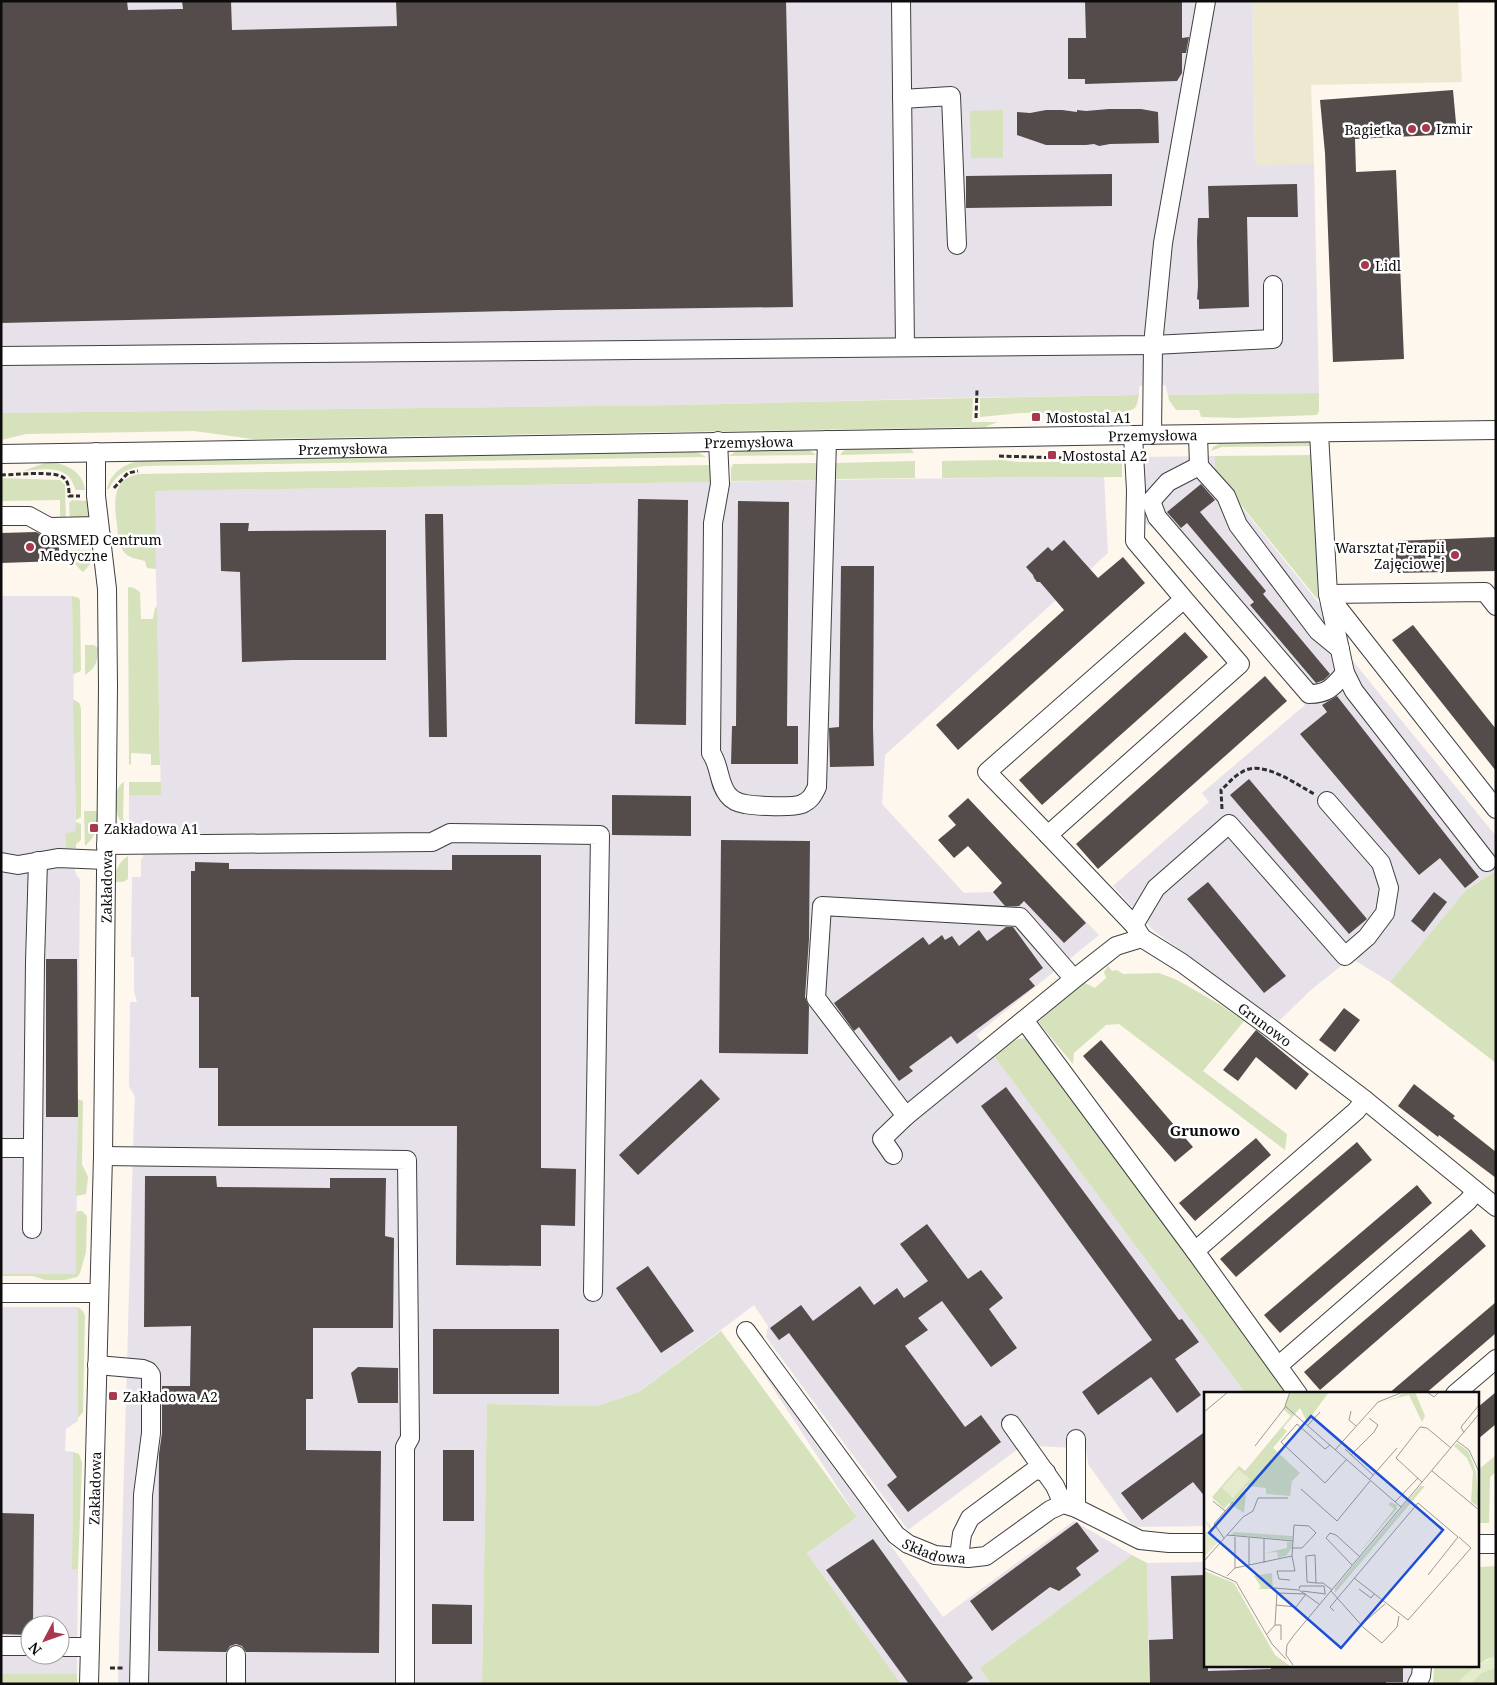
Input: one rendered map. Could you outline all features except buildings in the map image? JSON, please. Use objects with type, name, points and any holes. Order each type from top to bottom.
[{"type":"street","points":[[902,1],[904,347]]},
{"type":"street","points":[[1152,435],[1153,345],[1163,244],[1206,1]]},
{"type":"street","points":[[902,99],[951,96],[957,245]]},
{"type":"street","points":[[1,356],[1153,345],[1273,338],[1273,285]]},
{"type":"street","name":"Przemysłowa","points":[[1,454],[1496,430]]},
{"type":"street","points":[[1320,433],[1328,594],[1345,673],[1354,691],[1487,862]]},
{"type":"street","points":[[1198,434],[1199,466],[1226,496],[1238,525],[1318,630],[1340,649]]},
{"type":"street","points":[[1048,835],[1240,664],[1135,541],[1136,490],[1133,435]]},
{"type":"street","points":[[718,442],[720,484],[714,523],[711,752],[716,759],[723,786],[727,794],[734,800],[743,804],[794,806],[812,798],[817,787],[827,440]]},
{"type":"street","name":"Zakładowa","points":[[89,1684],[104,1156],[108,639],[107,589],[96,496],[96,452]]},
{"type":"street","points":[[1199,466],[1168,482],[1151,501],[1157,517],[1309,694],[1319,694],[1331,689],[1345,673]]},
{"type":"street","points":[[1,516],[29,516],[49,526],[99,526]]},
{"type":"street","points":[[1328,594],[1485,592],[1496,606]]},
{"type":"street","points":[[1328,594],[1496,808]]},
{"type":"street","name":"Grunowo","points":[[1184,599],[987,772],[1138,931],[1365,1100],[1496,1207]]},
{"type":"street","points":[[893,1155],[882,1139],[906,1116],[1101,957],[1138,931],[1156,888],[1229,824],[1345,956],[1367,937],[1385,913],[1389,888],[1381,863],[1327,801]]},
{"type":"street","points":[[1,862],[18,865],[106,852],[432,842],[450,833],[600,836],[593,1292]]},
{"type":"street","points":[[32,1229],[34,962],[38,861]]},
{"type":"street","points":[[906,1116],[816,998],[822,906],[1020,917],[1074,980]]},
{"type":"street","points":[[1024,1020],[1297,1392]]},
{"type":"street","points":[[1195,1251],[1356,1111],[1365,1100]]},
{"type":"street","points":[[1,1148],[32,1148]]},
{"type":"street","points":[[104,1156],[406,1160],[410,1438],[405,1447],[405,1684]]},
{"type":"street","points":[[1278,1366],[1468,1201],[1476,1191]]},
{"type":"street","points":[[1,1293],[99,1293]]},
{"type":"street","name":"Składowa","points":[[746,1331],[896,1535],[908,1544],[935,1555],[959,1557],[986,1556],[1050,1510],[1069,1506]]},
{"type":"street","points":[[1457,1392],[1496,1359]]},
{"type":"street","points":[[97,1365],[143,1369],[151,1375],[151,1433],[143,1494],[139,1684]]},
{"type":"street","points":[[1011,1424],[1069,1506],[1140,1540],[1169,1543],[1204,1543]]},
{"type":"street","points":[[1069,1506],[1076,1439]]},
{"type":"street","points":[[959,1557],[962,1534],[970,1518],[1034,1470],[1046,1472]]},
{"type":"street","points":[[1480,1544],[1496,1544]]},
{"type":"street","points":[[1,1646],[20,1646]]},
{"type":"street","points":[[70,1647],[90,1647]]},
{"type":"street","points":[[236,1654],[236,1684]]},
{"type":"street","points":[[1417,1684],[1421,1676],[1422,1668]]},
{"type":"path","points":[[976,418],[977,390]]},
{"type":"path","points":[[1229,824],[1222,809],[1221,790],[1243,770],[1258,768],[1274,771],[1327,801]]},
{"type":"shaded area","points":[[1,1],[1253,1],[1255,164],[1314,164],[1319,393],[1168,395],[1165,385],[1139,386],[1139,395],[681,405],[1,413]]},
{"type":"shaded area","points":[[1253,1],[1458,1],[1462,82],[1311,85],[1314,164],[1255,165]]},
{"type":"shaded area","points":[[1215,456],[1215,474],[1337,626],[1343,649],[1496,836],[1496,871],[1466,890],[1390,982],[1351,958],[1312,989],[1279,1021],[1154,931],[1113,886],[1209,802],[1202,793],[1305,705],[1154,528],[1144,523],[1144,457]]},
{"type":"shaded area","points":[[1104,477],[1108,553],[885,755],[882,804],[964,893],[993,892],[1026,860],[1099,935],[976,1035],[994,1056],[1245,1392],[1204,1392],[1204,1526],[1133,1527],[1088,1464],[1085,1440],[1075,1448],[1036,1446],[1018,1449],[908,1530],[766,1337],[768,1326],[754,1305],[639,1392],[597,1406],[487,1404],[482,1684],[118,1684],[135,1097],[129,1086],[130,1002],[137,1002],[134,991],[134,957],[131,957],[132,877],[141,877],[141,859],[143,858],[143,830],[136,829],[129,820],[129,795],[161,795],[154,491]]},
{"type":"shaded area","points":[[1,596],[72,596],[76,831],[65,833],[66,848],[74,848],[75,871],[80,879],[76,1274],[1,1274]]},
{"type":"shaded area","points":[[1,1307],[78,1307],[78,1421],[66,1429],[65,1451],[73,1452],[72,1569],[78,1569],[77,1674],[1,1674]]},
{"type":"shaded area","points":[[754,1359],[943,1617],[1074,1521],[1132,1555],[980,1668],[991,1684],[901,1684],[807,1553],[857,1517]]},
{"type":"shaded area","points":[[1204,1562],[1204,1668],[1414,1668],[1412,1678],[1404,1684],[1149,1684],[1147,1563]]},
{"type":"green space","points":[[1003,110],[1003,158],[971,158],[970,111]]},
{"type":"green space","points":[[1319,393],[1319,411],[1317,415],[1236,418],[1201,417],[1199,410],[1176,410],[1168,395]]},
{"type":"green space","points":[[1139,395],[1135,408],[1123,412],[1020,413],[980,417],[980,398]]},
{"type":"green space","points":[[973,398],[972,422],[998,422],[985,427],[253,439],[194,431],[26,434],[1,440],[1,413],[681,405]]},
{"type":"green space","points":[[1309,441],[1315,446],[1222,447],[1211,451],[1213,447],[1221,443]]},
{"type":"green space","points":[[848,449],[911,449],[914,453],[840,455]]},
{"type":"green space","points":[[808,450],[816,455],[729,456],[741,451]]},
{"type":"green space","points":[[694,452],[706,457],[144,466],[132,468],[123,473],[107,489],[115,473],[124,466],[141,461]]},
{"type":"green space","points":[[1312,455],[1318,600],[1215,473],[1215,456]]},
{"type":"green space","points":[[1122,458],[1122,477],[942,478],[942,461],[1064,462],[1085,459]]},
{"type":"green space","points":[[915,461],[915,478],[836,479],[836,463]]},
{"type":"green space","points":[[52,462],[74,470],[81,478],[85,490],[76,490],[70,478],[58,471],[47,469],[23,471]]},
{"type":"green space","points":[[819,463],[819,480],[731,481],[731,468],[733,464]]},
{"type":"green space","points":[[710,465],[710,482],[155,491],[156,569],[147,568],[145,561],[131,557],[122,549],[115,509],[116,494],[123,481],[139,474]]},
{"type":"green space","points":[[1,478],[60,480],[65,485],[66,521],[60,522],[60,500],[1,501]]},
{"type":"green space","points":[[72,500],[87,501],[89,517],[87,519],[70,521],[69,503]]},
{"type":"green space","points":[[71,550],[89,550],[94,552],[90,563],[83,572],[74,562]]},
{"type":"green space","points":[[128,587],[140,592],[141,619],[153,619],[155,608],[157,607],[160,765],[151,765],[151,754],[131,753],[131,764],[129,765]]},
{"type":"green space","points":[[72,596],[79,598],[80,601],[81,670],[73,674]]},
{"type":"green space","points":[[85,645],[94,645],[98,648],[98,657],[92,670],[85,675]]},
{"type":"green space","points":[[73,700],[79,703],[81,707],[81,817],[76,820]]},
{"type":"green space","points":[[124,782],[123,817],[127,829],[120,819],[116,805],[117,791]]},
{"type":"green space","points":[[129,782],[161,782],[161,795],[129,795]]},
{"type":"green space","points":[[84,811],[95,811],[98,814],[96,831],[92,839],[85,846]]},
{"type":"green space","points":[[76,822],[81,824],[81,840],[76,844],[76,848],[66,848],[65,833],[75,831]]},
{"type":"green space","points":[[128,856],[128,879],[123,882],[115,882],[115,874],[118,867]]},
{"type":"green space","points":[[1496,871],[1496,1063],[1390,982],[1466,890]]},
{"type":"green space","points":[[1108,966],[1112,971],[1117,970],[1123,974],[1159,973],[1177,980],[1244,1021],[1203,1071],[1287,1134],[1285,1150],[1119,1024],[1106,1025],[1074,1053],[1073,1064],[1038,1022],[1083,982],[1095,988],[1106,978],[1104,972]]},
{"type":"green space","points":[[1024,1038],[1032,1043],[1287,1392],[1245,1392],[994,1056],[1014,1040]]},
{"type":"green space","points":[[78,1099],[83,1101],[82,1164],[88,1177],[86,1194],[76,1196]]},
{"type":"green space","points":[[82,1211],[87,1216],[86,1252],[77,1277],[65,1280],[45,1280],[33,1276],[1,1276],[1,1274],[76,1274],[76,1213]]},
{"type":"green space","points":[[78,1307],[85,1316],[83,1412],[78,1418]]},
{"type":"green space","points":[[721,1331],[857,1517],[807,1553],[901,1684],[482,1684],[487,1404],[597,1406],[639,1392]]},
{"type":"green space","points":[[73,1452],[79,1454],[82,1463],[78,1569],[72,1569]]},
{"type":"green space","points":[[1496,1455],[1496,1472],[1490,1477],[1489,1523],[1480,1523],[1480,1468]]},
{"type":"green space","points":[[1132,1555],[1147,1563],[1149,1684],[991,1684],[980,1668]]},
{"type":"green space","points":[[1496,1566],[1496,1657],[1487,1659],[1480,1664],[1480,1567]]},
{"type":"green space","points":[[1496,1657],[1496,1667],[1481,1673],[1470,1684],[1457,1684],[1475,1668],[1480,1668],[1480,1664]]},
{"type":"green space","points":[[1496,1667],[1496,1684],[1470,1684],[1481,1673]]},
{"type":"green space","points":[[1434,1668],[1475,1668],[1457,1684],[1433,1684]]},
{"type":"green space","points":[[1,1674],[77,1674],[77,1683],[1,1684]]},
{"type":"place","name":"Izmir","points":[[1426,128]]},
{"type":"place","name":"Bagietka","points":[[1412,129]]},
{"type":"place","name":"Lidl","points":[[1365,265]]},
{"type":"place","name":"Mostostal A1","points":[[1036,417]]},
{"type":"place","name":"Mostostal A2","points":[[1052,455]]},
{"type":"place","name":"ORSMED Centrum Medyczne","points":[[30,547]]},
{"type":"place","name":"Warsztat Terapii Zajęciowej","points":[[1455,555]]},
{"type":"place","name":"Zakładowa A1","points":[[94,828]]},
{"type":"place","name":"Zakładowa A2","points":[[113,1396]]},
{"type":"district","name":"Grunowo","points":[[1205,1130]]}]
